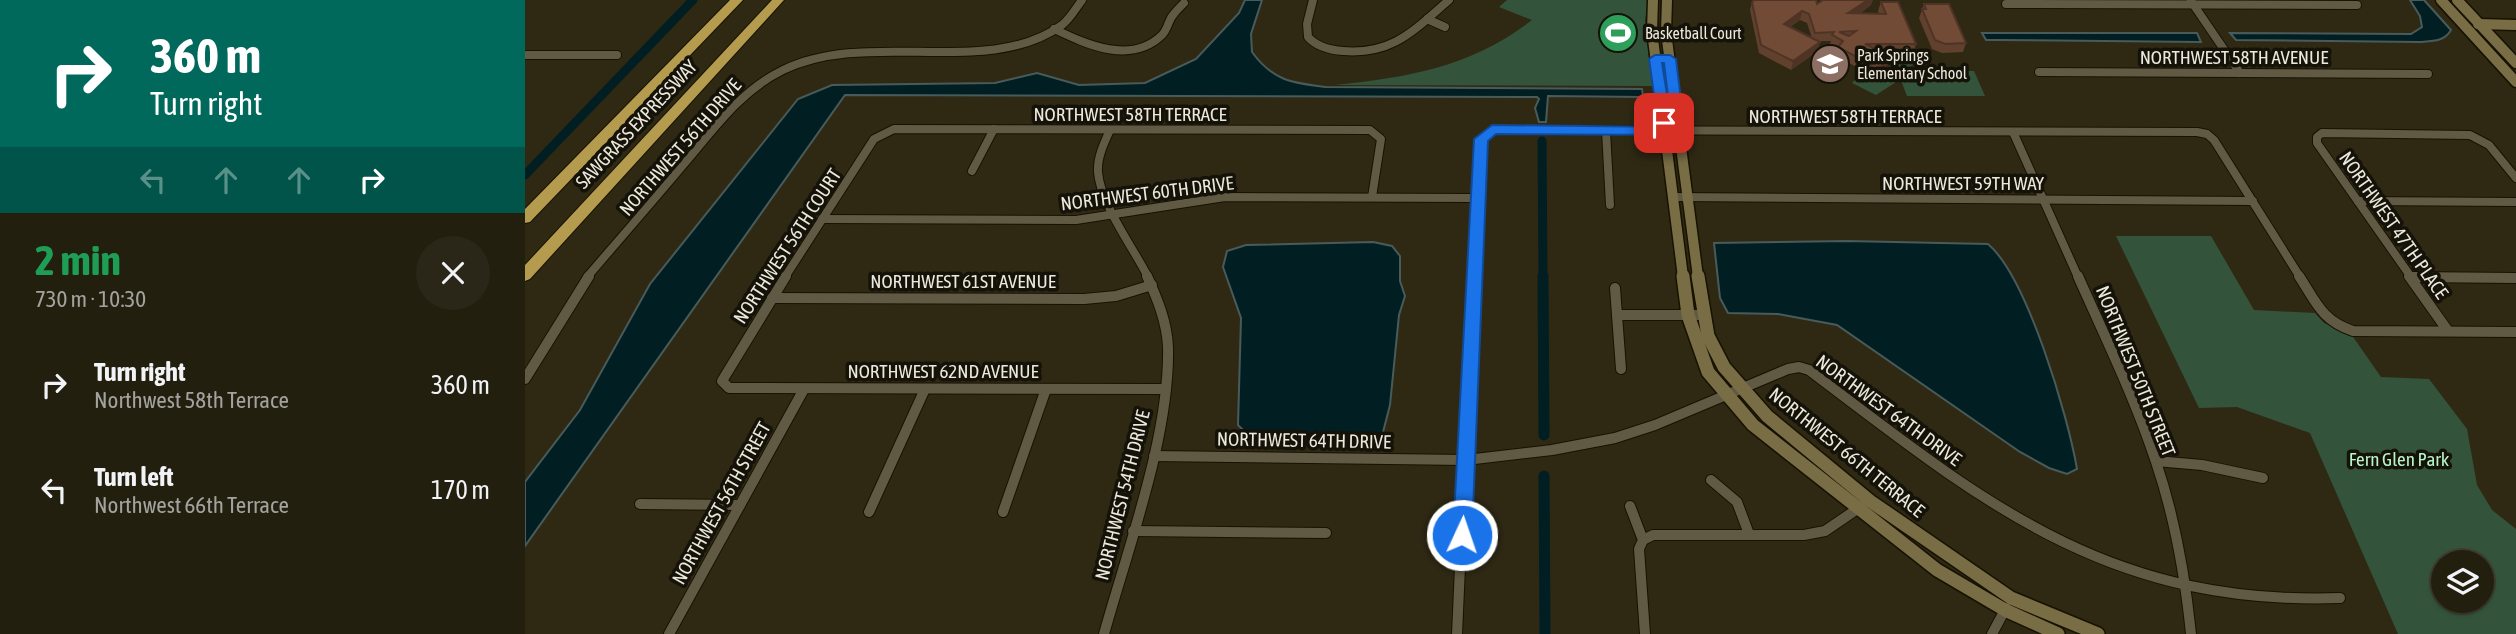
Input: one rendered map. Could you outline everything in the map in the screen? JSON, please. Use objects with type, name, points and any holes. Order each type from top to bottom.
[{"type":"highway","points":[[657,81],[698,30],[728,0]]},
{"type":"highway","name":"SAWGRASS EXPRESSWAY","points":[[525,218],[737,0]]},
{"type":"highway","name":"SAWGRASS EXPRESSWAY","points":[[525,275],[778,0]]},
{"type":"street","name":"NORTHWEST 56TH DRIVE","points":[[525,379],[584,281],[741,97],[761,80],[787,67],[839,52],[991,50],[1013,46],[1054,29],[1078,8],[1082,0]]},
{"type":"street","points":[[1313,0],[1306,30],[1308,37],[1312,43],[1331,50],[1384,48],[1396,43],[1449,0]]},
{"type":"street","name":"NORTHWEST 66TH TERRACE","points":[[1653,0],[1655,59],[1688,315],[1708,372],[1753,425],[1864,505]]},
{"type":"street","name":"NORTHWEST 66TH TERRACE","points":[[1667,0],[1665,17],[1703,314],[1708,337],[1724,367],[1767,416],[1937,570],[2008,604],[2058,634]]},
{"type":"street","points":[[2441,0],[2516,82]]},
{"type":"street","points":[[2457,0],[2516,63]]},
{"type":"street","points":[[2006,4],[2192,2],[2357,5]]},
{"type":"street","points":[[2192,2],[2240,72]]},
{"type":"street","points":[[1054,29],[1103,50],[1127,51],[1161,37],[1168,29],[1172,16],[1184,3]]},
{"type":"street","points":[[1427,19],[1445,27]]},
{"type":"street","points":[[2463,24],[2516,24]]},
{"type":"street","points":[[2472,33],[2516,33]]},
{"type":"street","points":[[525,54],[617,55]]},
{"type":"street","points":[[1655,59],[1670,59]]},
{"type":"street","name":"NORTHWEST 58TH AVENUE","points":[[2039,72],[2428,74]]},
{"type":"street","name":"NORTHWEST 58TH TERRACE","points":[[883,132],[894,128],[1370,131],[1377,134]]},
{"type":"street","points":[[972,171],[994,129]]},
{"type":"street","name":"NORTHWEST 54TH DRIVE","points":[[1104,634],[1154,456],[1166,390],[1168,345],[1160,304],[1113,216],[1098,173],[1102,148],[1110,130]]},
{"type":"street","name":"NORTHWEST 58TH TERRACE","points":[[1476,198],[1481,139],[1492,130],[2013,132],[2207,134],[2214,140],[2253,201]]},
{"type":"street","points":[[1606,131],[1610,205]]},
{"type":"street","name":"NORTHWEST 56TH COURT","points":[[722,381],[822,219],[874,139],[883,132]]},
{"type":"street","name":"NORTHWEST 50TH STREET","points":[[2013,132],[2126,383],[2156,461],[2173,520],[2186,586],[2191,634]]},
{"type":"street","name":"NORTHWEST 47TH PLACE","points":[[2448,331],[2317,143],[2316,137],[2322,133],[2470,135],[2489,145],[2516,178]]},
{"type":"street","points":[[1373,197],[1381,139],[1377,134]]},
{"type":"street","name":"NORTHWEST 60TH DRIVE","points":[[822,219],[1076,220],[1225,197],[1476,198]]},
{"type":"street","name":"NORTHWEST 59TH WAY","points":[[1674,197],[2253,201]]},
{"type":"street","points":[[1457,634],[1476,198]]},
{"type":"street","points":[[2253,201],[2326,318],[2337,326],[2353,331],[2512,332],[2516,342]]},
{"type":"street","points":[[2358,201],[2516,202]]},
{"type":"street","points":[[2412,277],[2516,278]]},
{"type":"street","name":"NORTHWEST 61ST AVENUE","points":[[772,298],[1084,299],[1115,296],[1152,285]]},
{"type":"street","points":[[1615,288],[1621,369]]},
{"type":"street","points":[[1617,315],[1703,314]]},
{"type":"street","name":"NORTHWEST 64TH DRIVE","points":[[1154,456],[1466,460],[1575,447],[1633,433],[1687,414],[1788,369],[1799,367],[1809,370],[1995,506],[2059,541],[2125,567],[2186,586],[2251,598],[2286,601],[2340,598]]},
{"type":"street","name":"NORTHWEST 62ND AVENUE","points":[[722,381],[729,387],[1166,390]]},
{"type":"street","name":"NORTHWEST 56TH STREET","points":[[669,634],[804,388]]},
{"type":"street","points":[[869,512],[925,389]]},
{"type":"street","points":[[1003,512],[1047,389]]},
{"type":"street","points":[[2156,461],[2202,465],[2263,478]]},
{"type":"street","points":[[1711,480],[1735,496],[1744,509],[1749,534]]},
{"type":"street","points":[[640,504],[740,505]]},
{"type":"street","points":[[1643,540],[1653,535],[1804,535],[1825,531],[1864,505]]},
{"type":"street","points":[[1630,506],[1643,540],[1640,549],[1645,634]]},
{"type":"street","points":[[1133,531],[1326,533]]},
{"type":"street","points":[[1992,634],[2008,604]]},
{"type":"street","name":"NORTHWEST 66TH TERRACE","points":[[2008,604],[2098,634]]},
{"type":"green space","points":[[1507,0],[1648,0],[1645,20],[1652,86],[1335,85],[1415,73],[1463,59],[1486,49],[1532,20],[1499,7]]},
{"type":"green space","points":[[1900,59],[1913,64],[1906,71],[1974,71],[1985,96],[1907,96],[1899,75],[1894,78],[1896,82],[1876,95],[1852,83],[1856,79],[1873,78]]},
{"type":"green space","name":"Fern Glen Park","points":[[2116,236],[2211,236],[2254,310],[2315,313],[2324,323],[2351,334],[2381,377],[2429,379],[2467,429],[2477,485],[2492,510],[2516,529],[2516,634],[2398,634],[2310,433],[2237,407],[2199,408]]},
{"type":"water","points":[[1245,0],[1262,0],[1251,34],[1252,52],[1276,75],[1293,82],[1326,87],[1642,89],[1643,97],[1548,96],[1546,122],[1539,122],[1535,108],[1539,99],[1537,97],[845,95],[525,546],[525,482],[580,410],[650,284],[798,99],[832,85],[995,83],[1037,73],[1079,85],[1145,83],[1196,59],[1239,13]]},
{"type":"water","points":[[2410,0],[2424,0],[2451,30],[2448,34],[2437,40],[2419,42],[2236,40],[2230,33],[2411,34],[2422,27],[2420,16]]},
{"type":"water","points":[[1982,33],[2197,33],[2201,42],[1986,40]]},
{"type":"water","points":[[1847,241],[1988,244],[2003,261],[2031,316],[2065,416],[2077,469],[2067,474],[2049,468],[2020,452],[1837,325],[1778,314],[1728,313],[1720,298],[1714,243]]},
{"type":"water","points":[[1373,242],[1392,246],[1400,256],[1400,281],[1405,296],[1399,315],[1390,405],[1382,436],[1372,440],[1250,437],[1238,425],[1241,318],[1223,267],[1227,251],[1246,245]]},
{"type":"building","points":[[1816,0],[1817,4],[1823,0],[1868,0],[1848,13],[1886,14],[1881,2],[1898,2],[1916,44],[1865,44],[1890,56],[1882,62],[1874,58],[1864,61],[1838,47],[1843,41],[1832,35],[1834,32],[1815,33],[1809,14],[1802,11],[1784,24],[1820,42],[1793,61],[1761,45],[1752,2]],"holes":[[[1856,31],[1849,36],[1839,32]]]},
{"type":"building","name":"Park Springs Elementary School","points":[[1924,4],[1949,4],[1966,43],[1945,44],[1935,40],[1922,9],[1926,9]]},
{"type":"waterway","points":[[525,175],[693,0]]},
{"type":"waterway","points":[[1542,141],[1543,277]]},
{"type":"waterway","points":[[1543,276],[1544,435]]},
{"type":"waterway","points":[[1544,476],[1545,634]]},
{"type":"place","name":"Basketball Court","points":[[1618,33]]},
{"type":"place","name":"Park Springs Elementary School","points":[[1830,64]]},
{"type":"route","points":[[1462,535],[1476,198],[1481,139],[1492,130],[1679,132],[1670,59],[1655,59],[1664,123]]}]
